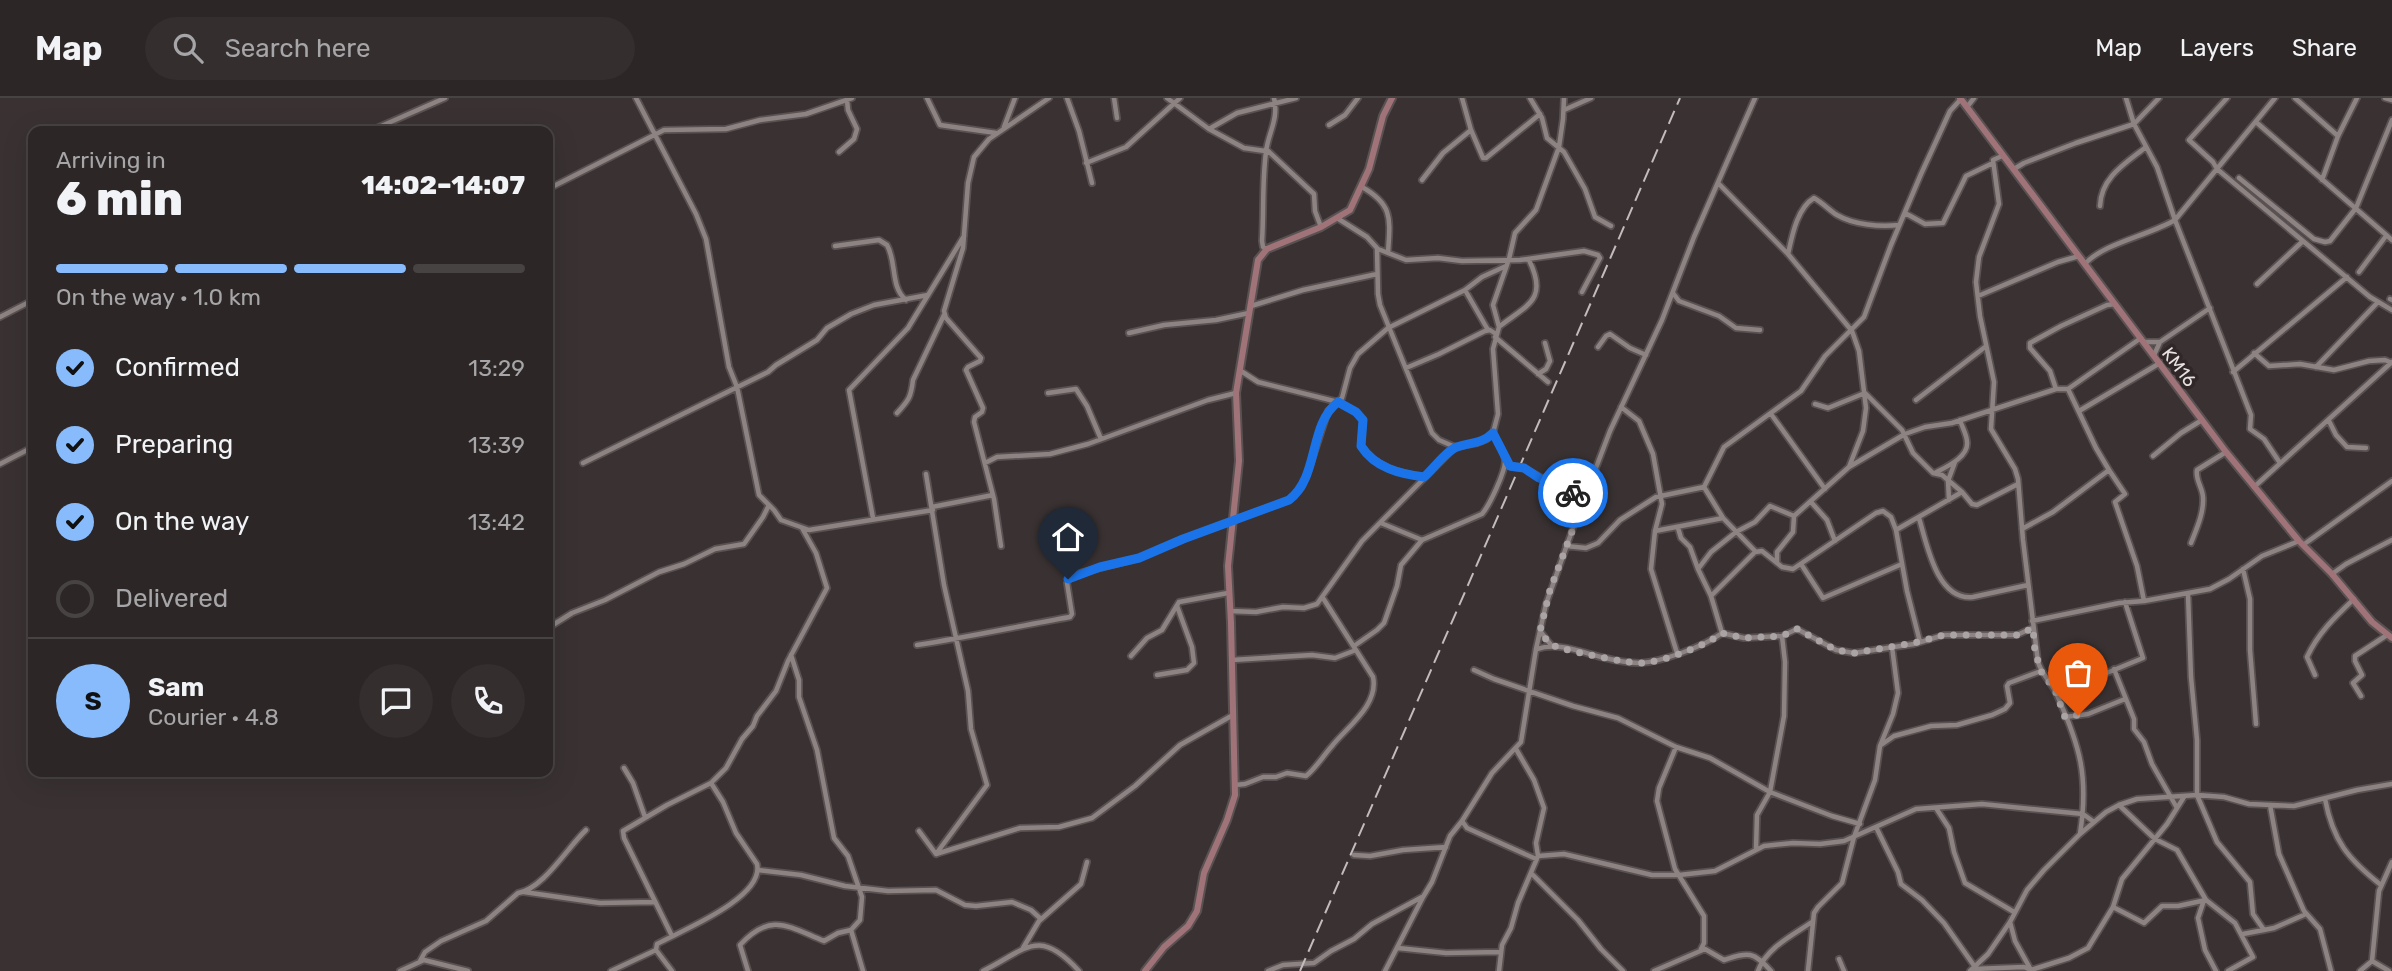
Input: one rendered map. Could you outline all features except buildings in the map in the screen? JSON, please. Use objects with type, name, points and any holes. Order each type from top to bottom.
[{"type":"street","points":[[381,126],[444,98]]},
{"type":"street","points":[[636,98],[696,214],[706,239],[729,367],[737,387],[759,495],[781,520],[810,530],[993,495]]},
{"type":"street","points":[[928,98],[940,125],[997,133]]},
{"type":"street","points":[[1004,128],[1015,98]]},
{"type":"street","points":[[897,413],[909,398],[913,388],[912,380],[944,315],[966,232],[970,165],[979,149],[997,133],[1049,98]]},
{"type":"street","points":[[1067,98],[1079,131],[1092,183]]},
{"type":"street","points":[[1114,98],[1117,118]]},
{"type":"street","points":[[1167,98],[1209,129],[1244,148],[1266,150],[1314,194],[1315,211],[1321,227]]},
{"type":"street","points":[[1086,163],[1126,147],[1180,98]]},
{"type":"street","points":[[1209,129],[1237,113],[1274,101],[1296,98]]},
{"type":"street","points":[[1329,125],[1345,115],[1358,98]]},
{"type":"street","points":[[1145,971],[1164,947],[1188,926],[1197,911],[1204,873],[1235,795],[1227,566],[1240,452],[1236,393],[1258,260],[1267,249],[1321,227],[1350,210],[1362,187],[1383,116],[1392,98]]},
{"type":"street","points":[[1462,98],[1483,158],[1540,114]]},
{"type":"street","points":[[1530,98],[1540,114],[1547,138],[1559,146],[1585,189],[1595,217],[1611,226]]},
{"type":"street","points":[[1499,327],[1493,305],[1515,233],[1536,210],[1559,146],[1564,98]]},
{"type":"street","points":[[1564,110],[1591,98]]},
{"type":"street","points":[[1385,971],[1432,883],[1450,836],[1492,773],[1521,742],[1536,649],[1550,590],[1621,407],[1646,355],[1755,98]]},
{"type":"street","points":[[1704,487],[1724,447],[1801,391],[1825,356],[1864,317],[1905,213],[1950,111],[1961,98]]},
{"type":"street","name":"KM16","points":[[1961,98],[2226,452],[2301,543],[2332,574],[2372,622],[2389,636]]},
{"type":"street","points":[[1967,107],[1975,98]]},
{"type":"street","points":[[2126,98],[2134,124],[2157,167],[2251,415],[2250,429],[2264,439],[2280,463]]},
{"type":"street","points":[[2014,169],[2076,143],[2134,124],[2159,98]]},
{"type":"street","points":[[2227,98],[2189,139],[2217,169],[2378,302],[2392,310]]},
{"type":"street","points":[[2085,264],[2090,258],[2175,220],[2276,98]]},
{"type":"street","points":[[2295,98],[2338,136]]},
{"type":"street","points":[[2322,180],[2338,136],[2357,98]]},
{"type":"street","points":[[2385,98],[2392,100]]},
{"type":"street","points":[[553,186],[670,129],[726,128],[806,114],[850,99],[848,110],[857,129],[854,139],[839,152]]},
{"type":"street","points":[[1267,249],[1263,247],[1262,241],[1266,150],[1274,125],[1274,101]]},
{"type":"street","points":[[2239,178],[2314,239],[2320,242],[2330,241],[2356,208],[2392,120]]},
{"type":"street","points":[[2256,122],[2392,240]]},
{"type":"street","points":[[1422,180],[1443,153],[1471,130]]},
{"type":"street","points":[[2100,206],[2102,189],[2108,180],[2146,147]]},
{"type":"street","points":[[1905,213],[1925,224],[1943,223],[1966,176],[2002,156]]},
{"type":"street","points":[[1993,163],[1999,204],[1979,257],[1976,275],[1985,347],[1994,382],[1991,429],[2015,469],[2018,484],[2035,652],[2041,671],[2055,690],[2077,743],[2085,781],[2080,834]]},
{"type":"street","points":[[1718,184],[1788,254],[1852,331],[1859,351],[1865,393],[1863,431],[1849,467]]},
{"type":"street","points":[[1129,333],[1164,325],[1216,320],[1303,290],[1378,271],[1387,253],[1389,214],[1379,198],[1362,187]]},
{"type":"street","points":[[1788,254],[1797,223],[1808,203],[1814,198],[1838,216],[1853,222],[1900,225]]},
{"type":"street","points":[[1337,218],[1367,237],[1377,248],[1406,260],[1529,260],[1584,251],[1598,255],[1600,258],[1582,292]]},
{"type":"street","points":[[873,519],[849,390],[908,328],[966,232]]},
{"type":"street","points":[[2359,272],[2386,236]]},
{"type":"street","points":[[835,246],[879,240],[887,244],[894,266],[896,287],[906,300]]},
{"type":"street","points":[[2257,284],[2303,241]]},
{"type":"street","points":[[1377,248],[1378,294],[1388,328],[1432,433],[1439,440],[1455,447]]},
{"type":"street","points":[[1978,296],[2058,262],[2079,256]]},
{"type":"street","points":[[1230,611],[1256,612],[1283,607],[1311,607],[1323,598],[1351,554],[1455,447],[1488,439],[1493,433],[1498,414],[1493,349],[1495,335],[1499,327],[1535,297],[1538,283],[1529,260]]},
{"type":"street","points":[[917,645],[1070,617],[1072,614],[1067,583],[1070,577],[1139,558],[1183,539],[1279,505],[1295,496],[1312,464],[1328,411],[1344,394],[1354,359],[1388,328],[1465,290],[1506,266]]},
{"type":"street","points":[[2233,372],[2347,277]]},
{"type":"street","points":[[1465,290],[1488,330],[1548,382]]},
{"type":"street","points":[[1672,292],[1679,302],[1719,316],[1736,328],[1760,330]]},
{"type":"street","points":[[583,463],[768,372],[817,340],[827,328],[851,314],[874,305],[928,295]]},
{"type":"street","points":[[2316,367],[2378,302]]},
{"type":"street","points":[[0,317],[28,303]]},
{"type":"street","points":[[2056,388],[2053,376],[2029,348],[2029,344],[2061,326],[2115,304]]},
{"type":"street","points":[[2154,355],[2161,342],[2210,309]]},
{"type":"street","points":[[944,315],[981,358],[966,370],[983,408],[974,422],[993,495],[1001,546]]},
{"type":"street","points":[[1406,368],[1488,330]]},
{"type":"street","points":[[1598,347],[1610,334],[1646,355]]},
{"type":"street","points":[[1777,564],[1777,552],[1793,532],[1794,516],[1849,467],[1905,434],[1960,420],[2056,388],[2068,389],[2142,340],[2161,342]]},
{"type":"street","points":[[1538,374],[1546,369],[1550,361],[1545,343]]},
{"type":"street","points":[[1916,400],[1985,347]]},
{"type":"street","points":[[2254,353],[2269,366],[2300,364],[2334,370],[2369,361],[2392,362]]},
{"type":"street","points":[[2255,487],[2392,362]]},
{"type":"street","points":[[2079,411],[2160,363]]},
{"type":"street","points":[[1241,371],[1258,382],[1338,402],[1356,412],[1363,420],[1361,446],[1371,459],[1398,471],[1424,477]]},
{"type":"street","points":[[1048,393],[1076,389],[1087,406],[1101,439]]},
{"type":"street","points":[[2068,389],[2096,448],[2125,494],[2115,502],[2137,566],[2144,601]]},
{"type":"street","points":[[985,463],[997,457],[1050,454],[1236,393]]},
{"type":"street","points":[[1815,404],[1828,408],[1865,393]]},
{"type":"street","points":[[1865,393],[1905,434],[1913,453],[1962,492],[1972,504],[1977,505],[2018,484]]},
{"type":"street","points":[[1621,407],[1643,427],[1653,454],[1662,504],[1655,531],[1651,569],[1678,653]]},
{"type":"street","points":[[1771,414],[1825,489]]},
{"type":"street","points":[[1935,473],[1955,461],[1968,446],[1960,420]]},
{"type":"street","points":[[2153,456],[2202,420]]},
{"type":"street","points":[[2329,421],[2336,435],[2347,447],[2365,448]]},
{"type":"street","points":[[1493,433],[1511,467],[1524,468],[1554,485],[1585,497]]},
{"type":"street","points":[[0,464],[28,450]]},
{"type":"street","points":[[2191,543],[2203,503],[2197,470],[2226,452]]},
{"type":"street","points":[[1232,660],[1312,655],[1335,658],[1355,648],[1384,623],[1401,565],[1422,540],[1482,514],[1502,473],[1505,460]]},
{"type":"street","points":[[1949,500],[1948,481],[1955,461]]},
{"type":"street","points":[[2022,529],[2053,512],[2109,470]]},
{"type":"street","points":[[926,474],[955,639],[968,691],[971,729],[987,785],[936,854]]},
{"type":"street","points":[[2032,621],[2125,602],[2188,594],[2220,584],[2262,556],[2301,543],[2392,481]]},
{"type":"street","points":[[1566,547],[1586,548],[1598,543],[1620,520],[1660,495],[1704,487]]},
{"type":"street","points":[[1704,487],[1723,518],[1755,552]]},
{"type":"street","points":[[1896,530],[1962,492]]},
{"type":"street","points":[[1811,502],[1827,520],[1835,541]]},
{"type":"street","points":[[553,625],[659,572],[715,549],[744,544],[769,505]]},
{"type":"street","points":[[1698,569],[1711,552],[1736,532],[1755,522],[1770,506],[1794,516]]},
{"type":"street","points":[[1711,596],[1755,552],[1762,551],[1777,564],[1790,570],[1879,511],[1887,513],[1896,530],[1920,642]]},
{"type":"street","points":[[1655,531],[1723,518]]},
{"type":"street","points":[[1919,518],[1936,570],[1957,595],[1964,598],[1973,597],[2028,585]]},
{"type":"street","points":[[1381,523],[1422,540]]},
{"type":"street","points":[[672,936],[622,831],[711,783],[726,768],[742,739],[776,691],[791,655],[827,588],[816,552],[803,528]]},
{"type":"street","points":[[1678,528],[1681,538],[1690,547],[1711,596],[1722,633]]},
{"type":"street","points":[[2332,574],[2392,540]]},
{"type":"street","points":[[1801,564],[1823,598],[1902,564]]},
{"type":"street","points":[[2243,569],[2250,599],[2250,650],[2256,724]]},
{"type":"street","points":[[1131,656],[1147,638],[1162,630],[1176,605],[1184,599],[1228,593]]},
{"type":"street","points":[[2188,594],[2191,677],[2197,734],[2197,795],[2217,842],[2250,882],[2253,914],[2264,930]]},
{"type":"street","points":[[1235,785],[1287,773],[1306,776],[1361,716],[1375,685],[1373,677],[1323,598]]},
{"type":"street","points":[[2315,675],[2307,657],[2313,644],[2354,599]]},
{"type":"street","points":[[2055,690],[2143,659],[2125,602]]},
{"type":"street","points":[[1157,675],[1187,670],[1194,663],[1192,647],[1176,605]]},
{"type":"street","points":[[1536,649],[1552,646],[1636,663],[1678,653],[1722,633],[1744,638],[1782,636],[1797,629],[1832,648],[1846,652],[1892,647],[1944,635],[2017,635],[2033,628]]},
{"type":"street","points":[[1540,631],[1552,646]]},
{"type":"street","points":[[1756,849],[1757,815],[1770,792],[1784,716],[1785,662],[1782,636]]},
{"type":"street","points":[[2361,696],[2353,684],[2362,675],[2354,659],[2389,636]]},
{"type":"street","points":[[1808,971],[1812,922],[1818,907],[1842,883],[1854,837],[1875,780],[1880,746],[1898,693],[1892,647]]},
{"type":"street","points":[[749,971],[740,945],[768,924],[787,926],[824,941],[838,933],[851,930],[860,920],[860,887],[848,856],[834,838],[817,750],[799,697],[799,680],[791,655]]},
{"type":"street","points":[[2114,669],[2134,719],[2134,729],[2144,742],[2152,764],[2177,808]]},
{"type":"street","points":[[1474,670],[1573,706],[1618,718],[1676,747],[1710,758],[1770,792],[1860,824]]},
{"type":"street","points":[[1880,746],[1894,736],[1931,726],[1957,725],[2000,712],[2010,703],[2007,686],[2009,683],[2041,671]]},
{"type":"street","points":[[2065,717],[2088,714],[2125,699]]},
{"type":"street","points":[[936,854],[1020,828],[1059,827],[1092,818],[1135,786],[1180,745],[1233,715]]},
{"type":"street","points":[[1890,723],[1894,736]]},
{"type":"street","points":[[1654,971],[1701,949],[1704,943],[1704,916],[1675,869],[1657,796],[1676,747]]},
{"type":"street","points":[[1499,971],[1500,952],[1537,858],[1536,844],[1544,804],[1516,749]]},
{"type":"street","points":[[624,768],[633,783],[645,817]]},
{"type":"street","points":[[673,971],[656,950],[657,944],[723,910],[751,885],[758,870],[711,783]]},
{"type":"street","points":[[1973,969],[1988,954],[2010,922],[2027,890],[2080,834],[2106,812],[2119,805],[2137,799],[2197,795],[2224,797],[2249,804],[2294,806],[2392,784]]},
{"type":"street","points":[[1973,969],[2024,967],[2031,970],[2069,958],[2088,948],[2113,907],[2122,879],[2155,839],[2184,796]]},
{"type":"street","points":[[2325,799],[2330,826],[2346,852],[2381,885]]},
{"type":"street","points":[[1462,821],[1467,828],[1537,858],[1564,855],[1652,876],[1679,876],[1715,871],[1756,849],[1784,844],[1830,843],[1854,837],[1912,810],[1936,807],[1982,804],[2083,814],[2094,822]]},
{"type":"street","points":[[2119,805],[2155,839],[2179,853],[2205,900],[2226,914],[2243,934],[2253,957],[2228,971]]},
{"type":"street","points":[[2270,805],[2279,854],[2306,914],[2320,929],[2331,971]]},
{"type":"street","points":[[1936,807],[1949,828],[1965,883],[2014,912]]},
{"type":"street","points":[[1876,827],[1901,884],[1922,900],[1944,923],[1973,969]]},
{"type":"street","points":[[1455,830],[1467,828]]},
{"type":"street","points":[[524,892],[553,868],[586,830]]},
{"type":"street","points":[[919,831],[936,854]]},
{"type":"street","points":[[1354,855],[1370,856],[1403,850],[1447,847]]},
{"type":"street","points":[[1022,949],[1041,919],[1081,884],[1087,862]]},
{"type":"street","points":[[2360,971],[2372,961],[2381,885],[2392,862]]},
{"type":"street","points":[[758,870],[888,891],[936,890],[965,905],[1012,902],[1031,910],[1041,919]]},
{"type":"street","points":[[1531,873],[1578,920],[1622,971]]},
{"type":"street","points":[[420,961],[425,952],[436,944],[470,926],[483,923],[518,893],[600,903],[654,902]]},
{"type":"street","points":[[1268,971],[1283,965],[1314,963],[1354,939],[1372,924],[1423,897]]},
{"type":"street","points":[[2113,907],[2144,923],[2162,906],[2178,906],[2205,900]]},
{"type":"street","points":[[2205,900],[2199,920],[2205,950],[2216,971]]},
{"type":"street","points":[[2243,934],[2264,930],[2306,914]]},
{"type":"street","points":[[1758,971],[1762,961],[1812,922]]},
{"type":"street","points":[[2010,922],[2015,941],[2031,970]]},
{"type":"street","points":[[851,930],[863,971]]},
{"type":"street","points":[[983,971],[1032,945],[1048,946],[1066,957],[1079,971]]},
{"type":"street","points":[[1398,948],[1446,953],[1500,952]]},
{"type":"street","points":[[1701,949],[1721,959],[1745,953],[1755,955],[1771,971]]},
{"type":"street","points":[[611,971],[656,950]]},
{"type":"street","points":[[1839,959],[1844,971]]},
{"type":"street","points":[[400,971],[428,960],[468,971]]},
{"type":"street","points":[[2372,961],[2389,971]]},
{"type":"railway","points":[[1300,971],[1680,98]]},
{"type":"way so far","points":[[1573,493],[1585,497],[1550,590],[1540,631],[1552,646],[1640,663],[1695,647],[1722,633],[1744,638],[1782,636],[1797,629],[1836,650],[1854,653],[1950,634],[1988,637],[2017,635],[2033,628],[2035,652],[2042,673],[2055,690],[2065,717],[2078,715]]},
{"type":"route","points":[[1068,579],[1076,574],[1139,558],[1289,500],[1301,488],[1312,464],[1328,411],[1338,402],[1356,412],[1363,420],[1361,446],[1371,459],[1380,465],[1424,477],[1455,447],[1488,439],[1493,433],[1511,467],[1524,468],[1573,493]]}]
